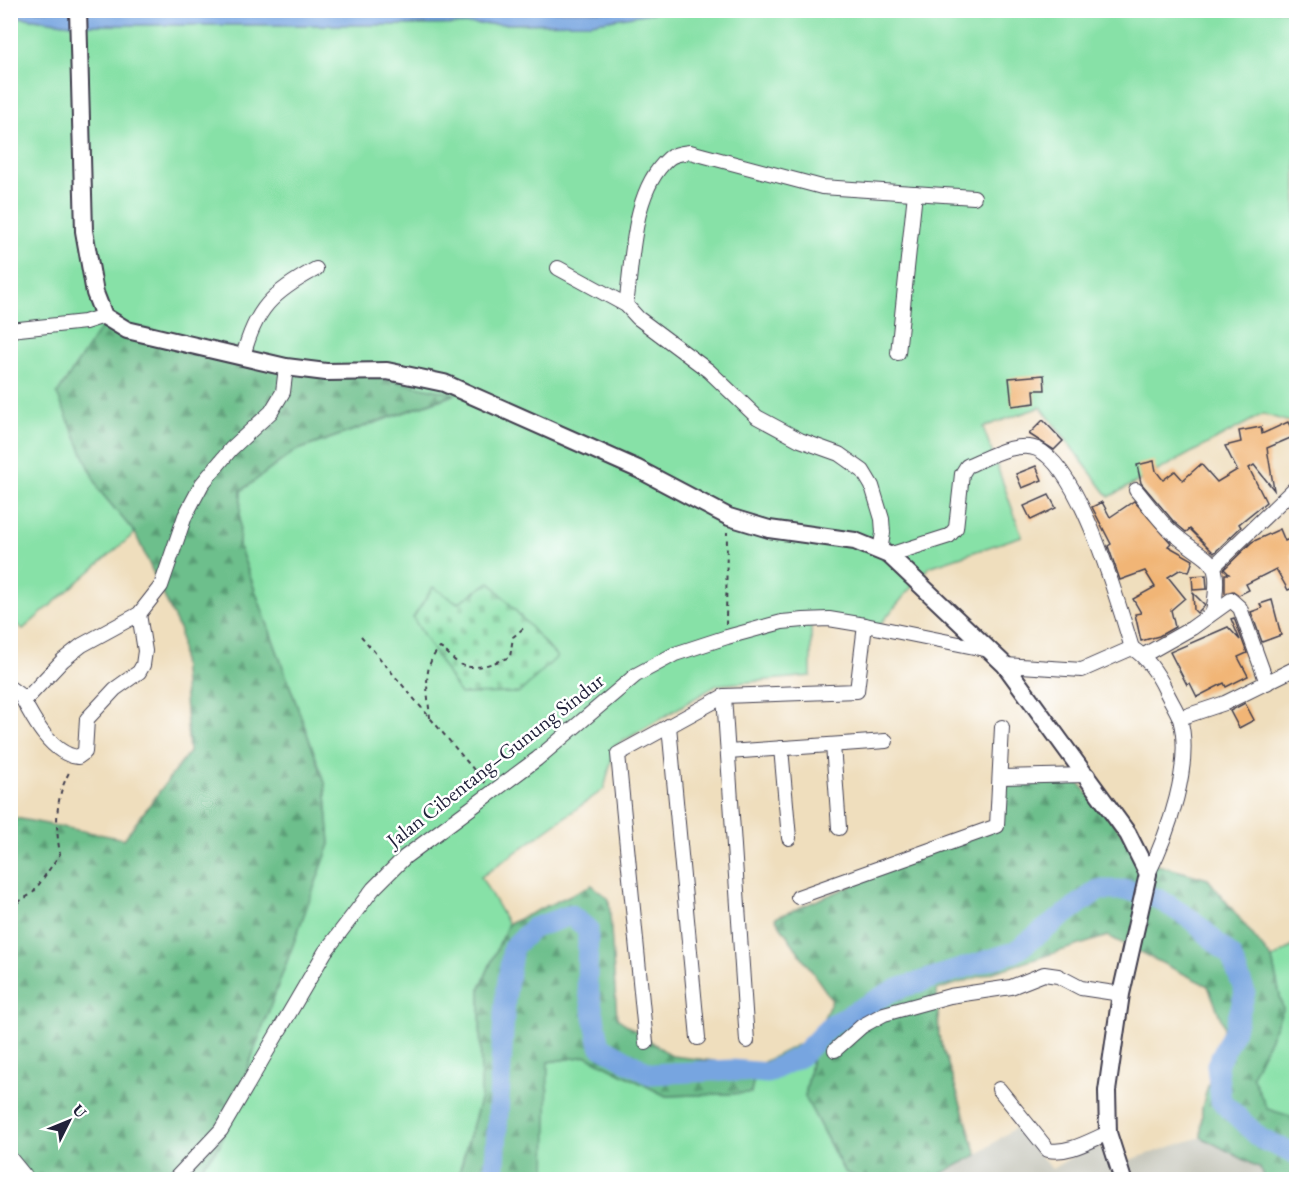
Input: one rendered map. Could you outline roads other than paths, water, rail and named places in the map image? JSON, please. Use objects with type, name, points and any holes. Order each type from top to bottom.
[{"type":"main road","points":[[78,10],[84,231],[94,292],[104,316],[127,330],[286,367],[326,372],[387,371],[444,382],[638,469],[729,517],[769,529],[855,541],[885,553],[1005,665],[1088,775],[1128,834],[1145,887],[1121,994],[1107,1091],[1108,1133],[1123,1179]]},
{"type":"street","points":[[626,305],[641,203],[648,183],[670,157],[690,152],[822,187],[974,197]]},
{"type":"street","points":[[898,353],[915,192]]},
{"type":"street","points":[[558,267],[604,295],[626,305],[638,318],[709,371],[756,417],[800,440],[839,454],[863,471],[872,486],[882,519],[885,553],[949,536],[956,528],[962,474],[967,466],[1020,447],[1037,449],[1056,466],[1078,500],[1109,572],[1138,652],[1162,682],[1180,718],[1182,756],[1173,812],[1145,887]]},
{"type":"street","points":[[243,357],[252,323],[268,302],[292,282],[316,269]]},
{"type":"street","points":[[10,330],[85,322],[104,316]]},
{"type":"street","points":[[16,692],[29,696],[63,660],[82,645],[139,614],[161,586],[185,516],[202,484],[231,449],[271,412],[283,393],[286,367]]},
{"type":"street","points":[[1214,566],[1296,487]]},
{"type":"street","points":[[1136,490],[1173,533],[1203,553],[1214,566],[1218,582],[1213,612]]},
{"type":"street","points":[[1005,665],[1082,670],[1138,652],[1192,628],[1231,600],[1237,603],[1267,683]]},
{"type":"street","points":[[16,692],[53,744],[66,756],[78,757],[85,752],[87,719],[115,689],[139,672],[143,665],[145,651],[139,614]]},
{"type":"street","name":"Jalan Cibentang–Gunung Sindur","points":[[174,1179],[220,1130],[324,952],[373,889],[405,857],[492,790],[537,759],[636,675],[675,654],[782,622],[804,620],[830,619],[989,650]]},
{"type":"street","points":[[646,1043],[618,754],[724,696],[857,691],[865,625]]},
{"type":"street","points":[[1180,718],[1225,703],[1296,668]]},
{"type":"street","points":[[724,696],[747,1041]]},
{"type":"street","points":[[669,726],[698,1038]]},
{"type":"street","points":[[798,897],[997,826],[1002,727]]},
{"type":"street","points":[[728,752],[886,741]]},
{"type":"street","points":[[833,745],[839,828]]},
{"type":"street","points":[[781,748],[789,838]]},
{"type":"street","points":[[1000,777],[1088,775]]},
{"type":"street","points":[[835,1050],[862,1026],[884,1014],[950,996],[1011,987],[1044,974],[1058,976],[1081,988],[1121,994]]},
{"type":"street","points":[[999,1089],[1048,1150],[1058,1152],[1108,1133]]},
{"type":"street","points":[[10,1158],[28,1179]]},
{"type":"water","points":[[11,10],[662,11],[591,23],[81,25],[11,16]]},
{"type":"waterway","points":[[494,1180],[505,1000],[513,947],[533,928],[571,915],[588,929],[587,983],[600,1046],[650,1074],[732,1070],[767,1073],[801,1056],[831,1025],[894,990],[1014,952],[1098,890],[1128,890],[1159,899],[1192,920],[1231,956],[1245,992],[1235,1029],[1217,1065],[1221,1101],[1261,1139],[1296,1154]]}]
